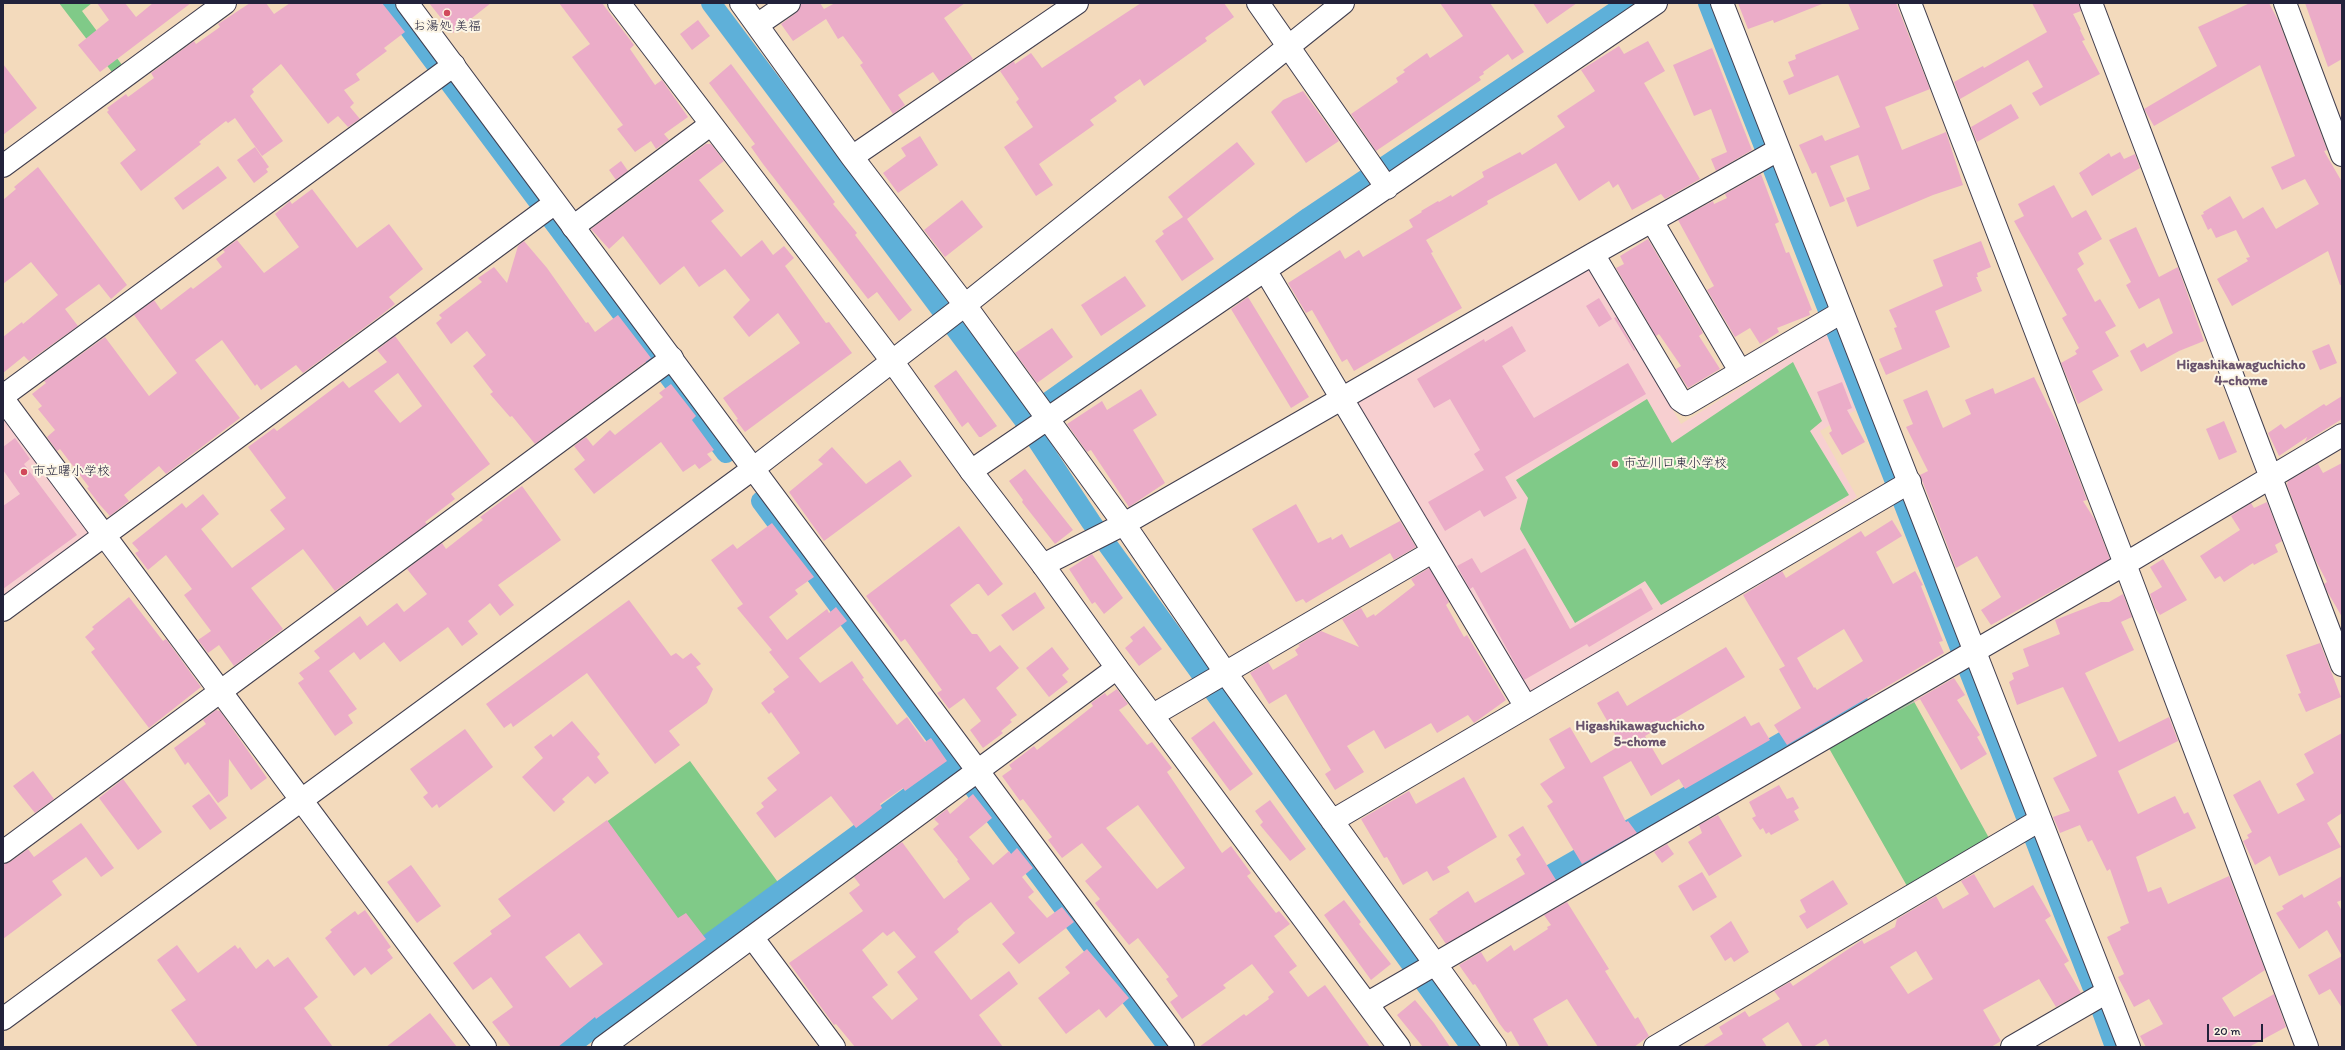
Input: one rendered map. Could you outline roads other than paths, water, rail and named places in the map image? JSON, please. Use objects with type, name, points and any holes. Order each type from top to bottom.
[{"type":"street","points":[[3,166],[225,3]]},
{"type":"street","points":[[407,3],[1183,1047]]},
{"type":"street","points":[[619,3],[710,125],[892,361],[971,471],[1043,565],[1117,668],[1368,1003],[1399,1047]]},
{"type":"street","points":[[741,3],[962,307],[1124,524],[1225,672],[1437,964],[1495,1047]]},
{"type":"street","points":[[757,25],[789,3]]},
{"type":"street","points":[[852,157],[1077,3]]},
{"type":"street","points":[[1258,3],[1387,188]]},
{"type":"street","points":[[3,1019],[754,468],[962,307],[1343,3]]},
{"type":"street","points":[[971,471],[1014,443],[1042,415],[1265,270],[1656,3]]},
{"type":"street","points":[[1722,3],[1778,150],[1910,482],[1974,651],[2129,1047]]},
{"type":"street","points":[[1910,3],[2125,564],[2307,1047]]},
{"type":"street","points":[[2091,3],[2342,665]]},
{"type":"street","points":[[2285,3],[2342,155]]},
{"type":"street","points":[[454,65],[3,397],[485,1047]]},
{"type":"street","points":[[573,227],[710,125]]},
{"type":"street","points":[[1043,565],[1124,524],[1341,398],[1778,150]]},
{"type":"street","points":[[3,610],[555,203]]},
{"type":"street","points":[[1652,221],[1740,371]]},
{"type":"street","points":[[1593,254],[1680,400],[1686,404],[1842,312]]},
{"type":"street","points":[[1265,270],[1432,552],[1526,706]]},
{"type":"street","points":[[3,852],[672,358]]},
{"type":"street","points":[[1368,1003],[2125,564],[2342,435]]},
{"type":"street","points":[[1332,821],[1910,482]]},
{"type":"street","points":[[1153,715],[1432,552]]},
{"type":"street","points":[[603,1047],[976,770],[1117,668]]},
{"type":"street","points":[[1655,1047],[2040,820]]},
{"type":"street","points":[[752,937],[834,1047]]},
{"type":"street","points":[[2012,1047],[2107,992]]},
{"type":"waterway","points":[[390,3],[726,453]]},
{"type":"waterway","points":[[711,3],[1023,419],[1091,522],[1471,1047]]},
{"type":"waterway","points":[[1027,417],[1309,217],[1628,3]]},
{"type":"waterway","points":[[1708,3],[2092,986]]},
{"type":"waterway","points":[[761,501],[1168,1047]]},
{"type":"waterway","points":[[1515,903],[1854,709]]},
{"type":"waterway","points":[[568,1047],[955,763]]},
{"type":"waterway","points":[[2100,1006],[2115,1047]]},
{"type":"place","name":"お湯処 美福","points":[[447,13]]},
{"type":"place","name":"市立川口東小学校","points":[[1615,464]]},
{"type":"place","name":"市立曙小学校","points":[[24,472]]},
{"type":"district","name":"Higashikawaguchicho 4-chome","points":[[2241,374]]},
{"type":"district","name":"Higashikawaguchicho 5-chome","points":[[1640,734]]}]
